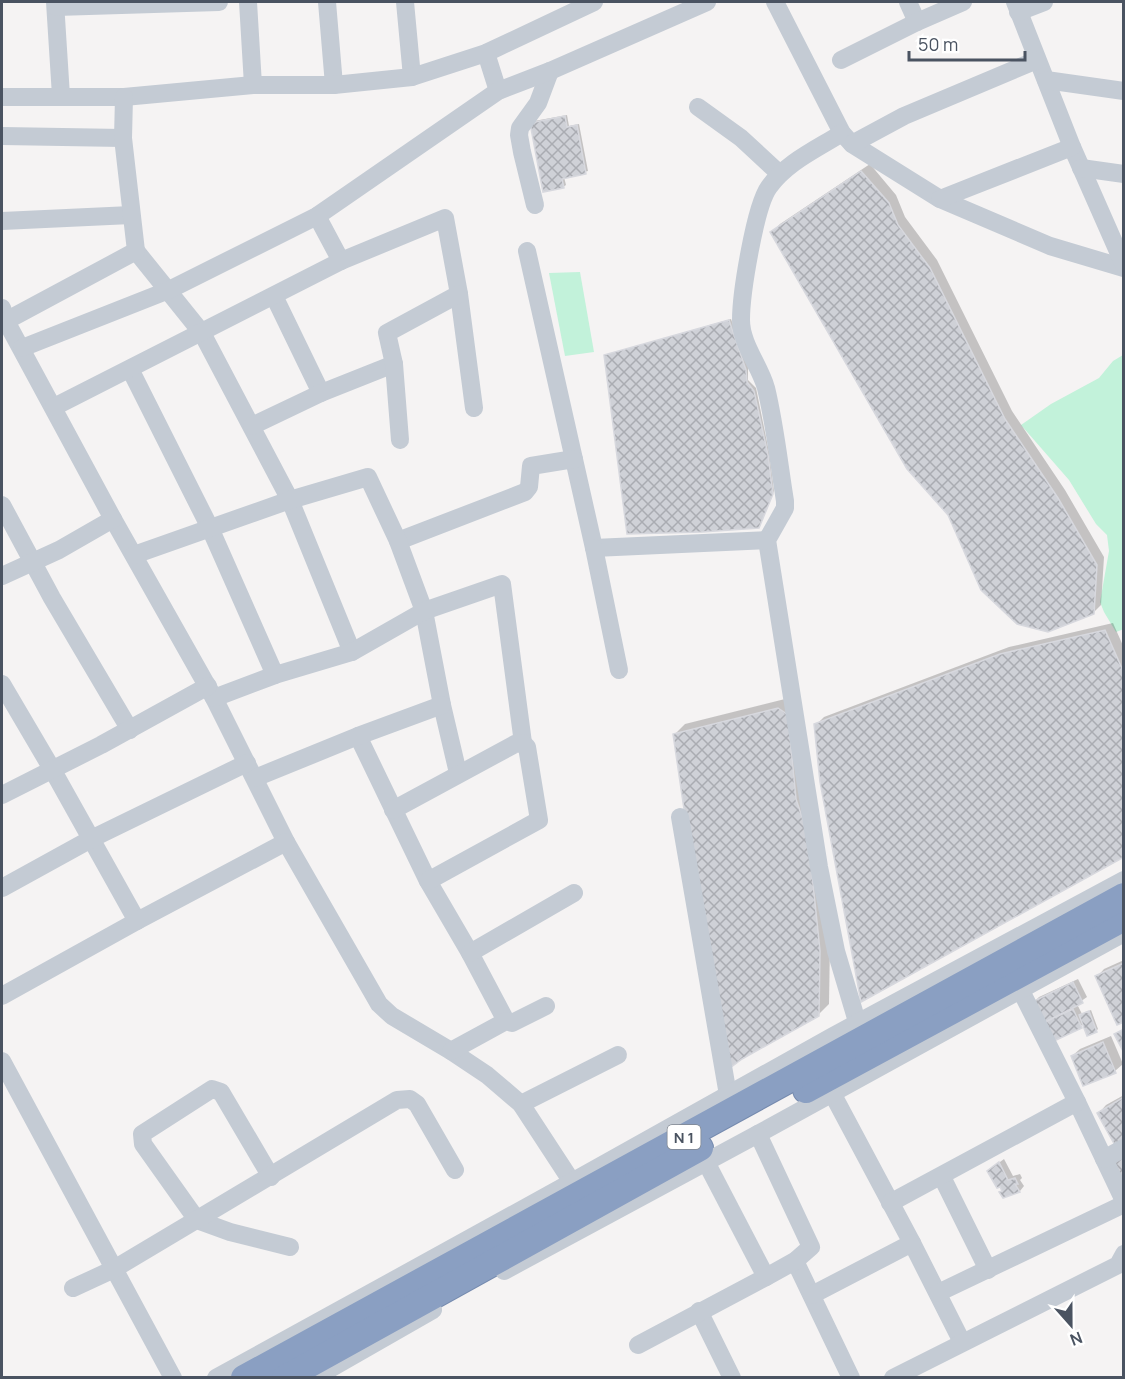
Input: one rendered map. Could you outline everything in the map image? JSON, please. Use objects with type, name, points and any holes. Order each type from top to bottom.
[{"type":"highway","name":"N 1","points":[[244,1377],[860,1031],[1124,896]]},
{"type":"highway","name":"N 1","points":[[285,1377],[725,1134],[1017,983],[1124,918]]},
{"type":"street","points":[[61,96],[56,4],[219,2]]},
{"type":"street","points":[[248,2],[253,85]]},
{"type":"street","points":[[327,2],[334,85]]},
{"type":"street","points":[[405,2],[412,76]]},
{"type":"street","points":[[2,97],[124,97],[253,85],[334,85],[412,76],[486,54],[572,7],[594,2]]},
{"type":"street","points":[[22,348],[169,290],[317,216],[498,91],[550,71],[707,2]]},
{"type":"street","points":[[775,2],[847,139],[940,199],[1050,246],[1124,266]]},
{"type":"street","points":[[908,2],[917,22]]},
{"type":"street","points":[[841,60],[963,2]]},
{"type":"street","points":[[1044,2],[1016,7],[1072,147],[1124,266]]},
{"type":"street","points":[[486,54],[498,91]]},
{"type":"street","points":[[860,1031],[836,951],[819,867],[766,540],[785,508],[785,501],[766,388],[747,344],[741,321],[748,259],[761,200],[780,174],[796,161],[1037,60]]},
{"type":"street","points":[[535,205],[522,152],[520,128],[538,103],[550,71]]},
{"type":"street","points":[[1046,80],[1124,91]]},
{"type":"street","points":[[124,97],[123,138],[136,251],[202,333],[290,500],[352,652]]},
{"type":"street","points":[[698,107],[741,138],[780,174]]},
{"type":"street","points":[[2,136],[123,138]]},
{"type":"street","points":[[940,199],[1072,147]]},
{"type":"street","points":[[1081,168],[1124,174]]},
{"type":"street","points":[[2,221],[131,215]]},
{"type":"street","points":[[317,216],[341,261]]},
{"type":"street","points":[[54,407],[341,261],[446,218],[474,408]]},
{"type":"street","points":[[136,251],[3,317],[211,692],[286,842],[379,1004],[392,1016],[487,1075],[521,1104],[572,1182]]},
{"type":"street","points":[[527,251],[619,670]]},
{"type":"street","points":[[400,440],[394,364],[387,333],[459,294]]},
{"type":"street","points":[[274,296],[321,393]]},
{"type":"street","points":[[252,426],[321,393],[394,364]]},
{"type":"street","points":[[130,369],[210,528],[275,675]]},
{"type":"street","points":[[398,541],[525,492],[529,487],[531,466],[574,459]]},
{"type":"street","points":[[134,555],[290,500],[368,477],[398,541],[424,611],[458,773]]},
{"type":"street","points":[[2,505],[130,730]]},
{"type":"street","points":[[2,576],[59,550],[113,519]]},
{"type":"street","points":[[594,548],[766,540]]},
{"type":"street","points":[[2,795],[52,768],[211,692],[352,652],[424,611],[502,584],[523,743],[527,747],[540,817],[539,820],[428,881]]},
{"type":"street","points":[[2,684],[52,768],[137,921]]},
{"type":"street","points":[[2,888],[91,838],[251,771],[358,736],[442,705]]},
{"type":"street","points":[[358,736],[428,881],[506,1021],[512,1023],[546,1006]]},
{"type":"street","points":[[393,810],[458,773],[515,744],[523,743]]},
{"type":"street","points":[[680,817],[728,1095]]},
{"type":"street","points":[[2,996],[286,842]]},
{"type":"street","points":[[216,1377],[728,1095],[860,1031],[1124,880]]},
{"type":"street","points":[[470,953],[574,893]]},
{"type":"street","points":[[314,1377],[478,1285],[832,1093],[1017,983],[1124,933]]},
{"type":"street","points":[[938,1293],[1124,1203],[1077,1102],[1017,983]]},
{"type":"street","points":[[451,1051],[506,1021]]},
{"type":"street","points":[[521,1104],[618,1055]]},
{"type":"street","points":[[2,1061],[173,1377]]},
{"type":"street","points":[[271,1177],[221,1092],[212,1089],[142,1134],[141,1137],[143,1144],[197,1220],[230,1232],[290,1247]]},
{"type":"street","points":[[832,1093],[962,1342]]},
{"type":"street","points":[[73,1288],[114,1269],[397,1100],[410,1099],[417,1104],[455,1170]]},
{"type":"street","points":[[890,1203],[942,1177],[1077,1102]]},
{"type":"street","points":[[638,1345],[795,1261],[809,1250],[811,1243],[758,1134]]},
{"type":"street","points":[[1104,1159],[1124,1148]]},
{"type":"street","points":[[706,1162],[766,1277]]},
{"type":"street","points":[[942,1177],[988,1270]]},
{"type":"street","points":[[812,1295],[912,1243]]},
{"type":"street","points":[[893,1377],[1118,1265],[1124,1254]]},
{"type":"street","points":[[795,1261],[851,1377]]},
{"type":"street","points":[[699,1311],[732,1377]]},
{"type":"green space","points":[[580,272],[594,352],[565,356],[549,273]]},
{"type":"green space","points":[[1123,355],[1124,629],[1116,632],[1100,602],[1109,551],[1107,535],[1096,524],[1069,480],[1021,425],[1051,404],[1099,378],[1113,361]]},
{"type":"building","points":[[565,116],[567,127],[577,125],[586,174],[562,179],[564,188],[543,192],[530,123]]},
{"type":"building","points":[[861,171],[889,203],[898,225],[930,268],[1005,419],[1058,498],[1097,565],[1094,614],[1048,632],[1017,624],[981,590],[948,515],[907,469],[770,232]]},
{"type":"building","points":[[729,320],[746,370],[747,382],[754,391],[768,455],[773,494],[759,528],[627,534],[604,355]]},
{"type":"building","points":[[1105,630],[1124,673],[1124,857],[861,1002],[820,782],[814,724],[1000,654]]},
{"type":"building","points":[[778,708],[788,715],[796,799],[808,835],[820,951],[819,1016],[730,1068],[696,891],[673,734]]},
{"type":"building","points":[[1124,963],[1124,1022],[1117,1025],[1095,976]]},
{"type":"building","points":[[1073,982],[1083,1003],[1043,1023],[1032,1002]]},
{"type":"building","points":[[1073,1009],[1082,1028],[1052,1042],[1043,1023]]},
{"type":"building","points":[[1089,1011],[1097,1032],[1087,1036],[1079,1015]]},
{"type":"building","points":[[1124,1029],[1124,1053],[1114,1034]]},
{"type":"building","points":[[1103,1042],[1116,1073],[1083,1086],[1071,1056]]},
{"type":"building","points":[[1124,1097],[1124,1145],[1117,1149],[1097,1113]]},
{"type":"building","points":[[1124,1154],[1124,1186],[1112,1159]]},
{"type":"building","points":[[999,1162],[1008,1180],[1015,1178],[1018,1184],[1015,1184],[1020,1192],[1003,1198],[999,1192],[1002,1191],[1000,1187],[997,1188],[987,1171]]}]
